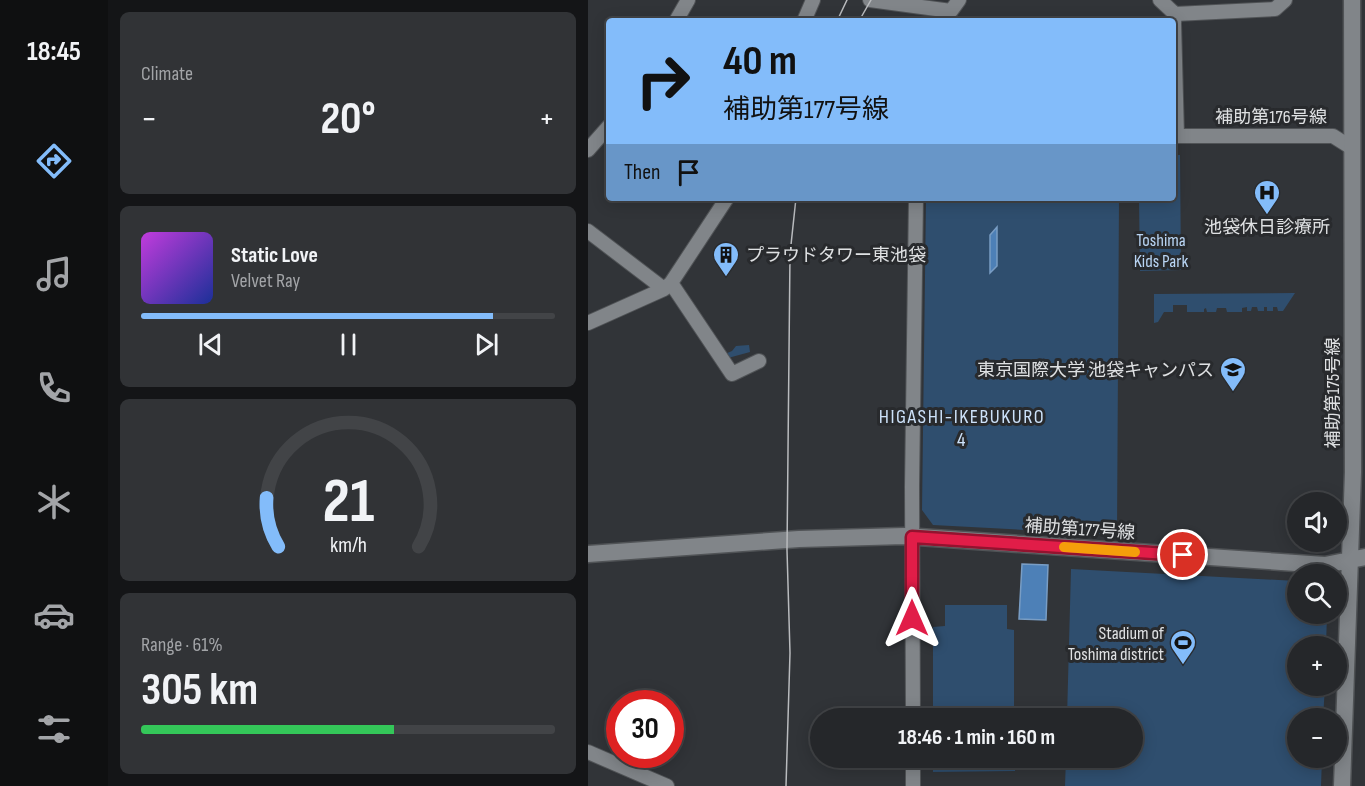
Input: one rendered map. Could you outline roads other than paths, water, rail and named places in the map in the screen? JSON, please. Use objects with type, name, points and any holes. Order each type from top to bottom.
[{"type":"street","points":[[678,18],[688,0]]},
{"type":"street","points":[[805,18],[813,0]]},
{"type":"street","points":[[870,0],[951,11],[959,0]]},
{"type":"street","points":[[1160,0],[1175,14],[1275,9],[1285,0]]},
{"type":"street","name":"補助第175号線","points":[[1342,786],[1358,558],[1353,472],[1358,148],[1352,0]]},
{"type":"street","points":[[1175,14],[1175,18]]},
{"type":"street","points":[[588,150],[606,129]]},
{"type":"street","name":"補助第176号線","points":[[1176,136],[1333,136],[1358,148]]},
{"type":"street","points":[[588,323],[668,286],[725,201]]},
{"type":"street","points":[[913,708],[912,537],[916,201]]},
{"type":"street","points":[[588,231],[668,286],[732,374],[759,361]]},
{"type":"street","name":"補助第177号線","points":[[588,554],[806,539],[912,537],[1325,565],[1358,558]]},
{"type":"street","points":[[588,752],[667,786]]},
{"type":"street","points":[[913,768],[913,786]]},
{"type":"tram line","points":[[838,18],[847,0]]},
{"type":"tram line","points":[[861,18],[871,0]]},
{"type":"tram line","points":[[786,786],[790,653],[787,550],[790,254],[796,201]]},
{"type":"place","name":"池袋休日診療所","points":[[1267,216]]},
{"type":"place","name":"プラウドタワー東池袋","points":[[726,278]]},
{"type":"place","name":"東京国際大学 池袋キャンパス","points":[[1233,393]]},
{"type":"place","name":"Stadium of Toshima district","points":[[1183,666]]},
{"type":"district","name":"HIGASHI-IKEBUKURO 4","points":[[962,428]]},
{"type":"park label","name":"Toshima Kids Park","points":[[1161,250]]}]
